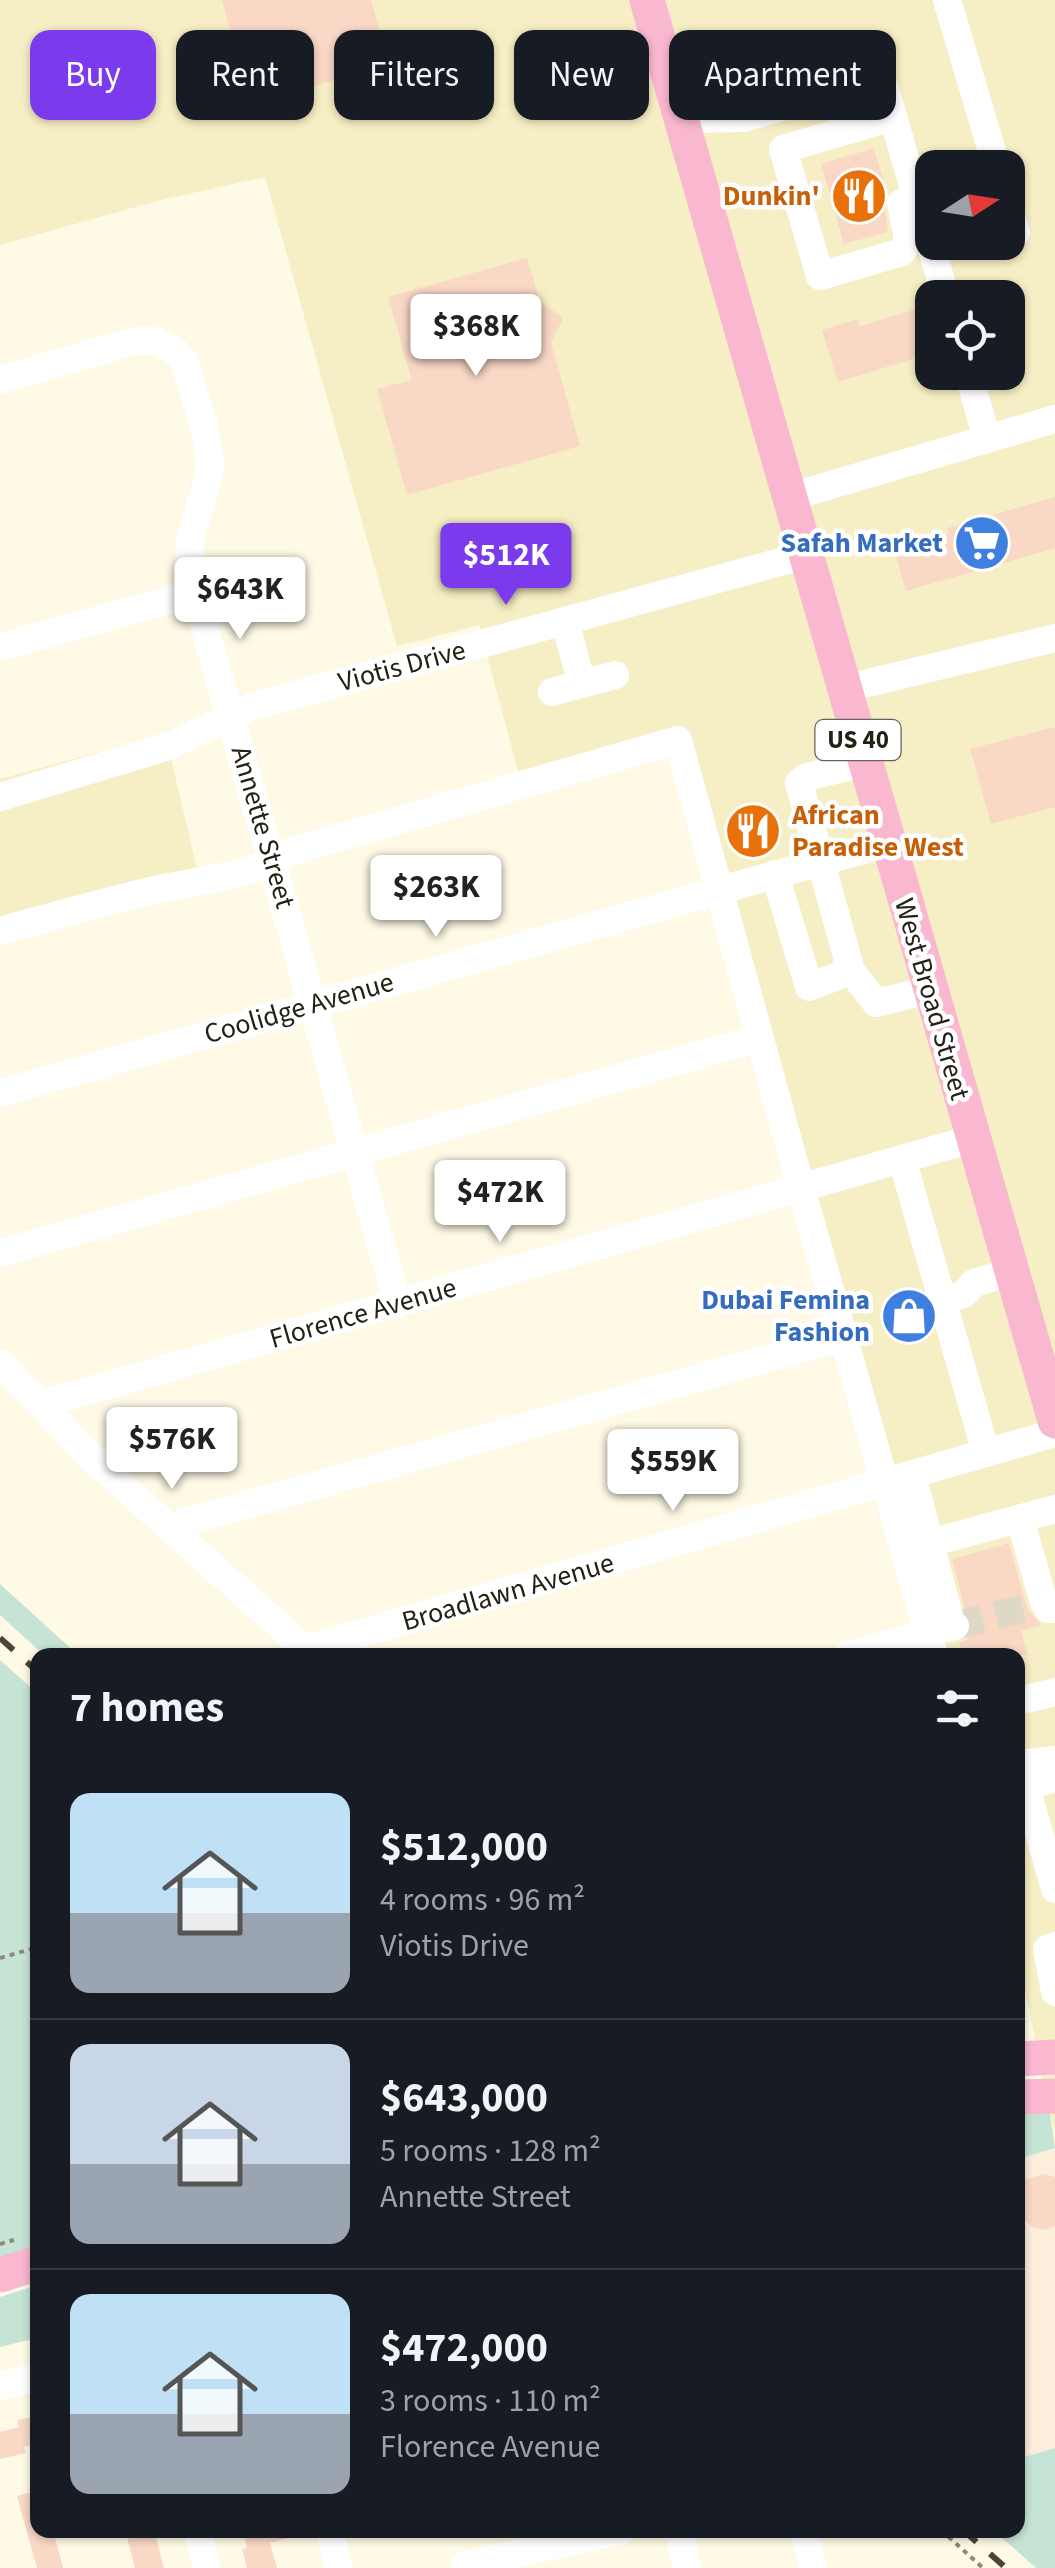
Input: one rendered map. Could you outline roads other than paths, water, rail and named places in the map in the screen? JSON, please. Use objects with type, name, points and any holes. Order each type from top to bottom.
[{"type":"main road","name":"West Broad Street","points":[[647,0],[669,77]]},
{"type":"main road","name":"West Broad Street","points":[[681,120],[1055,1420]]},
{"type":"main road","points":[[1025,2059],[1055,2057]]},
{"type":"main road","points":[[1025,2096],[1055,2096]]},
{"type":"main road","points":[[0,2275],[30,2266]]},
{"type":"street","points":[[947,0],[992,150]]},
{"type":"street","points":[[882,120],[783,149],[820,276],[915,248]]},
{"type":"street","points":[[885,120],[915,202]]},
{"type":"street","points":[[885,120],[908,227],[908,241],[902,252]]},
{"type":"street","name":"Annette Street","points":[[0,380],[134,341],[156,341],[175,351],[189,374],[210,462],[189,544],[195,593],[398,1304]]},
{"type":"street","points":[[973,390],[987,439]]},
{"type":"street","points":[[790,496],[1055,419]]},
{"type":"street","name":"Viotis Drive","points":[[0,797],[150,752],[250,706],[806,554]]},
{"type":"street","points":[[0,647],[195,593]]},
{"type":"street","points":[[565,622],[582,684]]},
{"type":"street","points":[[844,689],[1055,638]]},
{"type":"street","points":[[552,692],[615,675]]},
{"type":"street","points":[[0,931],[272,863],[292,851],[678,740],[844,1336],[899,1478],[930,1543],[942,1635]]},
{"type":"street","points":[[865,763],[799,782],[819,862],[850,971],[876,1003],[929,990]]},
{"type":"street","name":"Coolidge Avenue","points":[[0,1093],[888,843]]},
{"type":"street","points":[[775,874],[809,987],[850,971]]},
{"type":"street","points":[[0,1254],[759,1038]]},
{"type":"street","name":"Florence Avenue","points":[[42,1404],[972,1139]]},
{"type":"street","points":[[902,1160],[954,1298],[986,1453]]},
{"type":"street","points":[[954,1298],[974,1283],[1013,1281]]},
{"type":"street","points":[[174,1532],[185,1522],[844,1336]]},
{"type":"street","points":[[0,1363],[95,1461],[304,1648]]},
{"type":"street","name":"Broadlawn Avenue","points":[[323,1648],[1055,1433]]},
{"type":"street","points":[[899,1478],[942,1635]]},
{"type":"street","points":[[930,1543],[1055,1509]]},
{"type":"street","points":[[1020,1519],[1045,1606]]},
{"type":"street","points":[[881,1648],[942,1635]]},
{"type":"street","points":[[1025,1777],[1055,1760]]},
{"type":"street","points":[[1025,1780],[1055,1778]]},
{"type":"street","points":[[1025,1796],[1055,1889]]},
{"type":"street","points":[[1055,1946],[1047,1949],[1055,1992]]},
{"type":"street","points":[[0,2386],[30,2379]]},
{"type":"street","points":[[199,2538],[207,2568]]},
{"type":"street","points":[[330,2538],[339,2568]]},
{"type":"street","points":[[680,2538],[688,2568]]},
{"type":"street","points":[[806,2538],[813,2568]]},
{"type":"street","points":[[465,2567],[543,2539]]},
{"type":"tunnel","points":[[955,1626],[1036,1605]]},
{"type":"railway","points":[[0,1638],[30,1665]]},
{"type":"railway","points":[[972,2538],[1006,2568]]},
{"type":"place","name":"Dunkin'","points":[[859,196]]},
{"type":"place","name":"Safah Market","points":[[982,543]]},
{"type":"place","name":"African Paradise West","points":[[753,831]]},
{"type":"place","name":"Dubai Femina Fashion","points":[[909,1316]]}]
